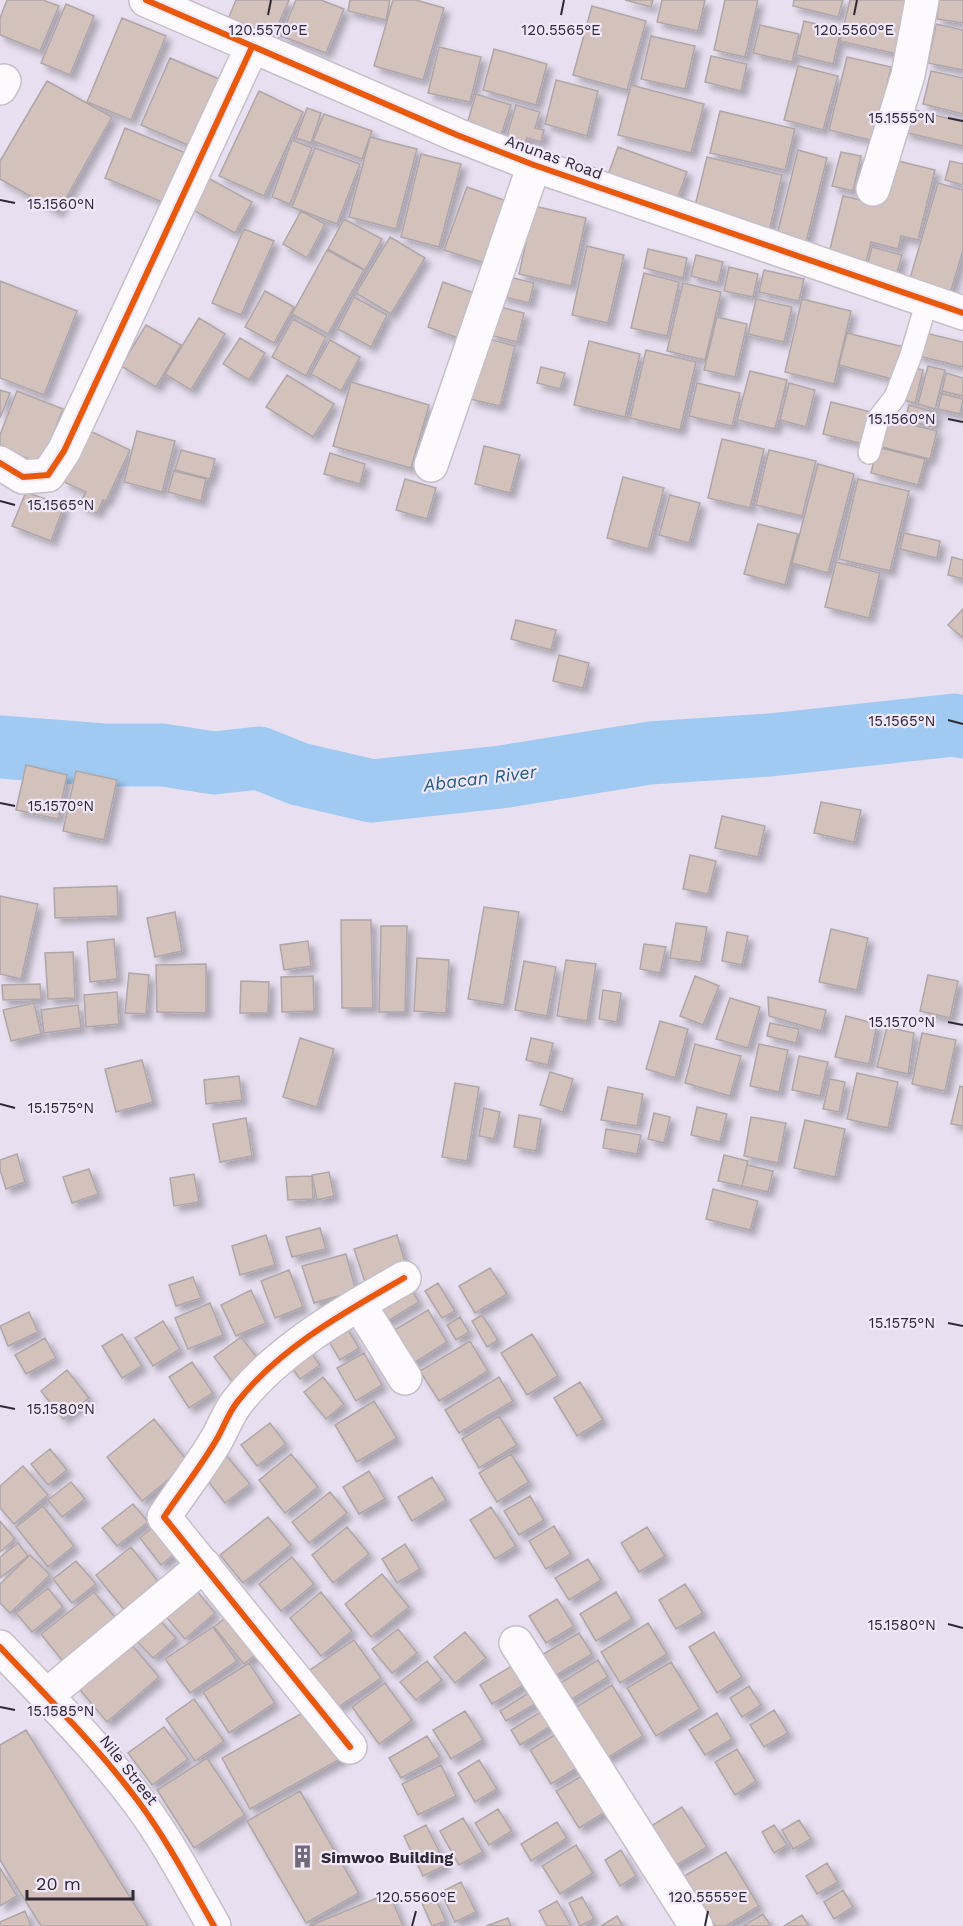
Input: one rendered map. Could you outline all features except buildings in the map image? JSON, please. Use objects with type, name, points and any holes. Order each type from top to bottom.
[{"type":"street","name":"Anunas Road","points":[[146,0],[457,135],[534,165],[963,313]]},
{"type":"street","points":[[873,189],[908,75],[922,0]]},
{"type":"street","points":[[0,463],[23,477],[48,475],[64,451],[252,47]]},
{"type":"street","points":[[431,465],[534,165]]},
{"type":"street","points":[[350,1747],[164,1517],[219,1436],[228,1415],[239,1399],[285,1353],[359,1304],[404,1278]]},
{"type":"street","points":[[359,1304],[405,1378]]},
{"type":"street","points":[[46,1696],[204,1565]]},
{"type":"street","points":[[516,1643],[696,1926]]},
{"type":"street","name":"Nile Street","points":[[0,1647],[90,1742],[138,1802],[178,1863],[214,1926]]},
{"type":"lane","points":[[869,453],[878,419],[895,397],[910,358],[927,301]]},
{"type":"waterway","name":"Abacan River","points":[[0,747],[104,755],[163,755],[214,763],[259,758],[299,774],[372,791],[501,777],[650,753],[770,745],[954,725],[963,727]]},
{"type":"cycle path","points":[[146,0],[457,135],[534,165],[963,313]]},
{"type":"cycle path","points":[[0,463],[23,477],[48,475],[64,451],[252,47]]},
{"type":"cycle path","points":[[350,1747],[164,1517],[212,1447],[235,1405],[255,1382],[294,1347],[315,1332],[404,1278]]},
{"type":"cycle path","points":[[0,1647],[122,1780],[149,1816],[214,1926]]},
{"type":"place","name":"Simwoo Building","points":[[303,1857]]}]
